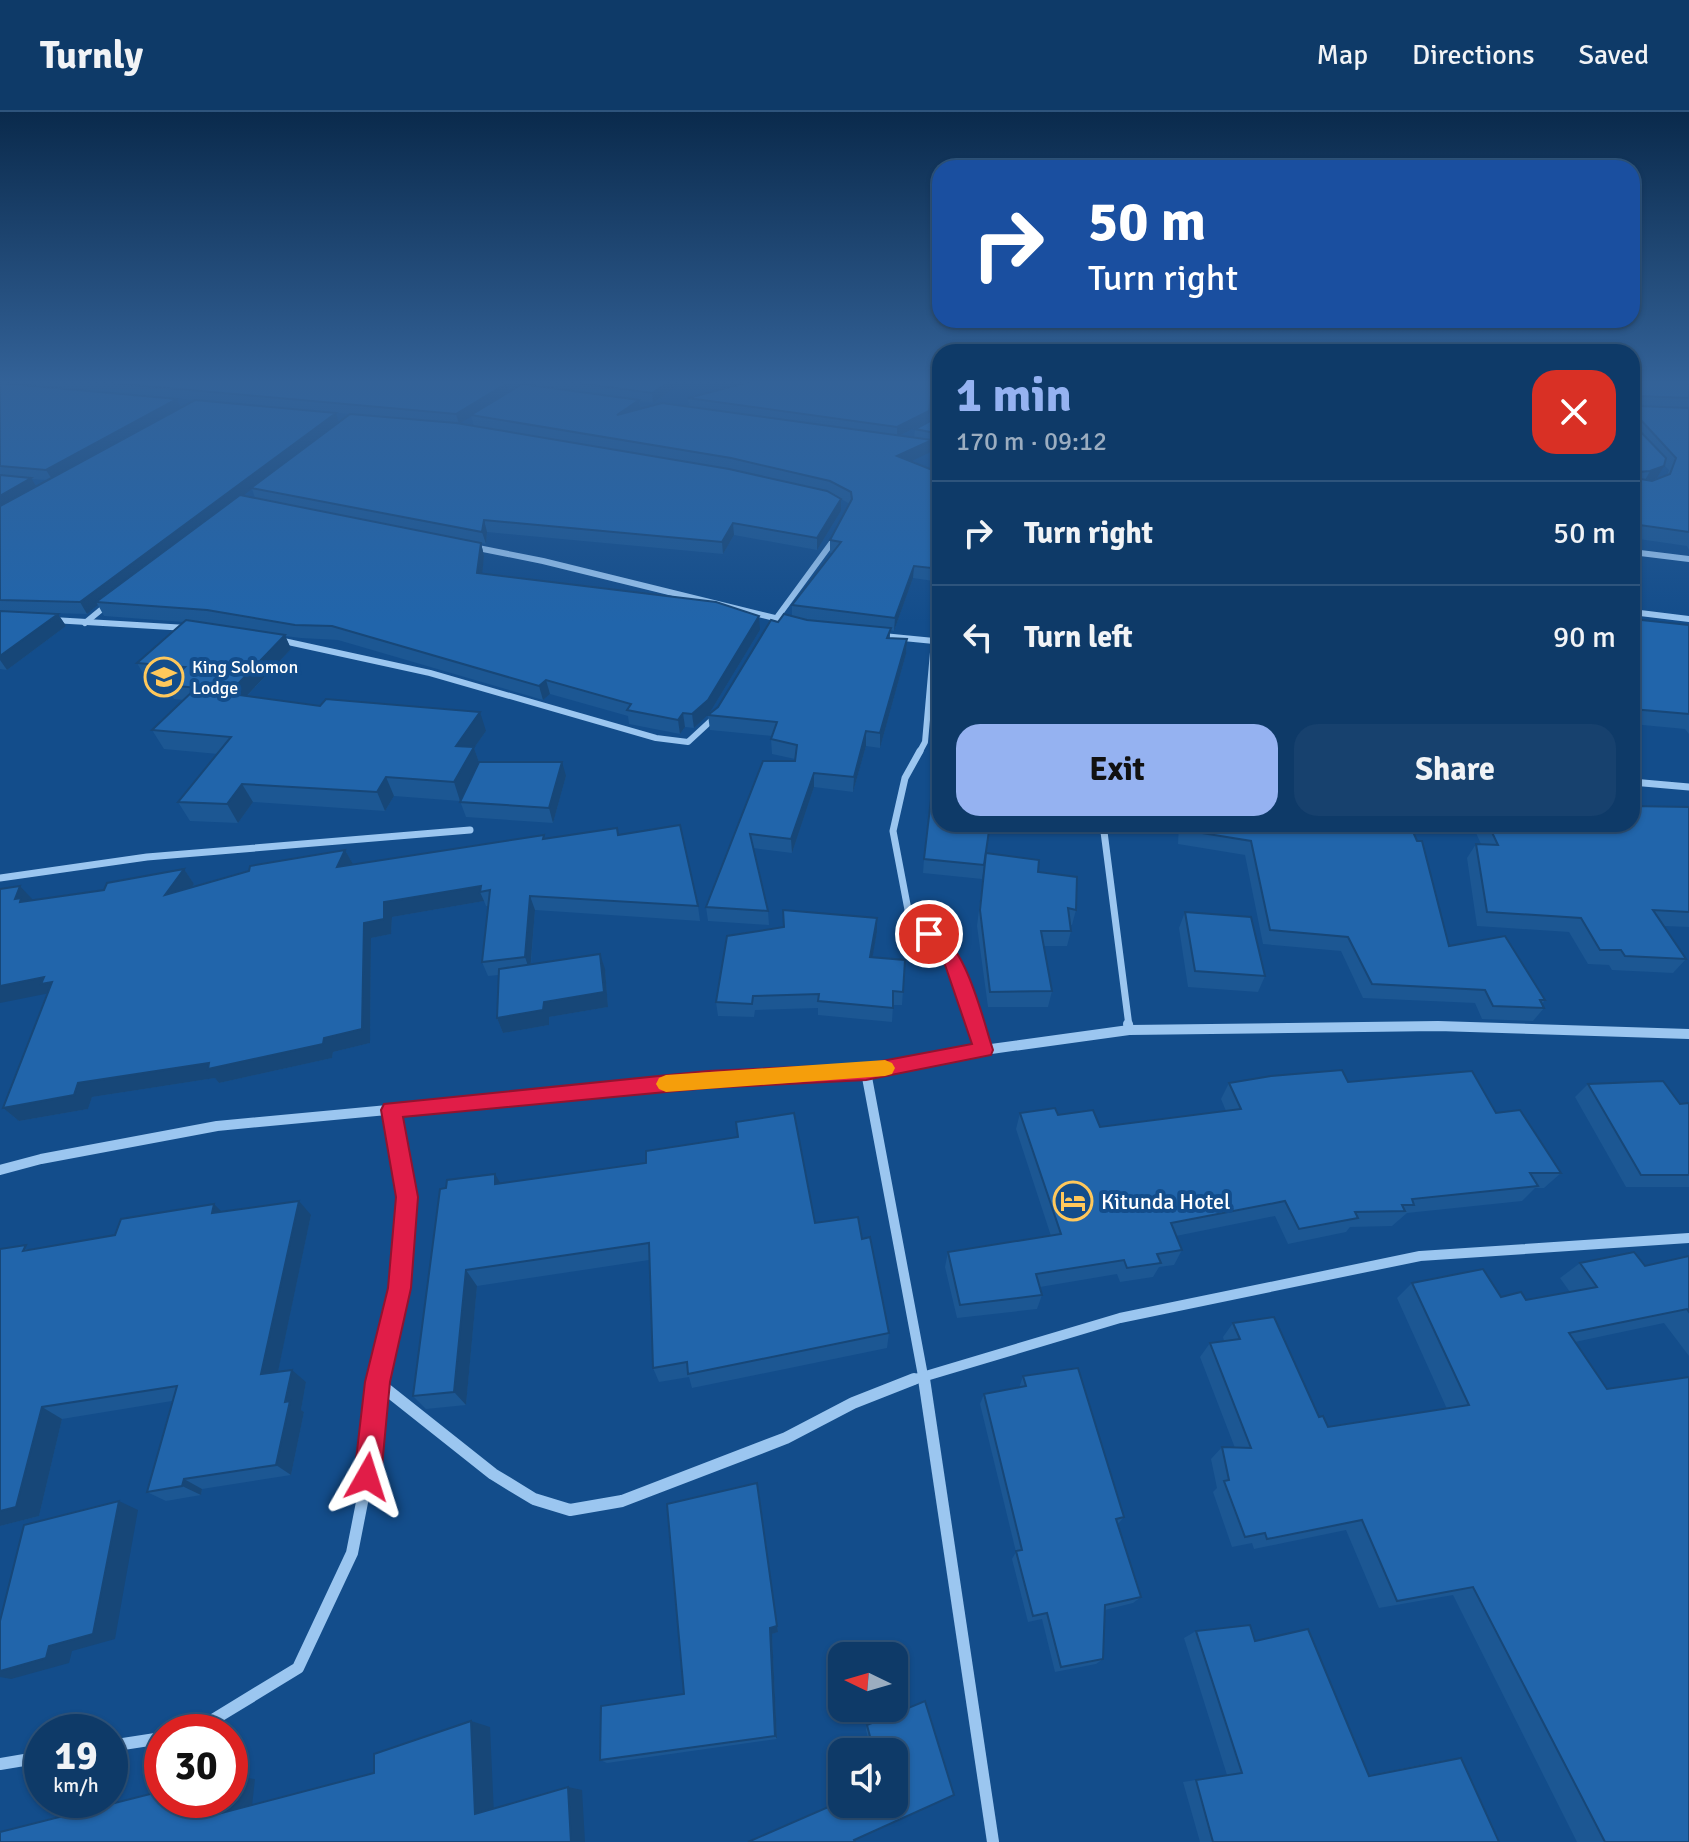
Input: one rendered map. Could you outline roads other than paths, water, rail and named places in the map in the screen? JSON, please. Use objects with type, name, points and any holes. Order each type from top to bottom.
[{"type":"street","points":[[764,634],[839,531]]},
{"type":"street","points":[[459,544],[543,561],[787,622]]},
{"type":"street","points":[[1640,553],[1689,559]]},
{"type":"street","points":[[85,623],[118,596]]},
{"type":"street","points":[[1640,613],[1689,619]]},
{"type":"street","points":[[42,619],[193,629]]},
{"type":"street","points":[[871,635],[932,641]]},
{"type":"street","points":[[270,639],[430,673],[656,738],[688,742],[714,718],[721,705]]},
{"type":"street","points":[[932,663],[925,742],[905,778],[893,831],[909,915],[950,953],[984,1050]]},
{"type":"street","points":[[1640,783],[1689,787]]},
{"type":"street","points":[[0,878],[147,857],[311,846],[470,830]]},
{"type":"street","points":[[1104,832],[1129,1030]]},
{"type":"street","points":[[0,1170],[41,1159],[217,1126],[708,1080],[866,1072],[984,1050],[1129,1030],[1438,1026],[1689,1034]]},
{"type":"street","points":[[866,1072],[923,1376],[993,1842]]},
{"type":"street","points":[[223,1714],[298,1668],[352,1553],[367,1477],[377,1382],[399,1288],[407,1197],[391,1110]]},
{"type":"street","points":[[377,1382],[493,1474],[534,1499],[570,1510],[622,1501],[786,1438],[853,1403],[923,1376],[1120,1318],[1420,1256],[1689,1238]]},
{"type":"street","points":[[0,1764],[24,1760]]},
{"type":"place","name":"King Solomon Lodge","points":[[164,677]]},
{"type":"place","name":"Kitunda Hotel","points":[[1073,1201]]}]
